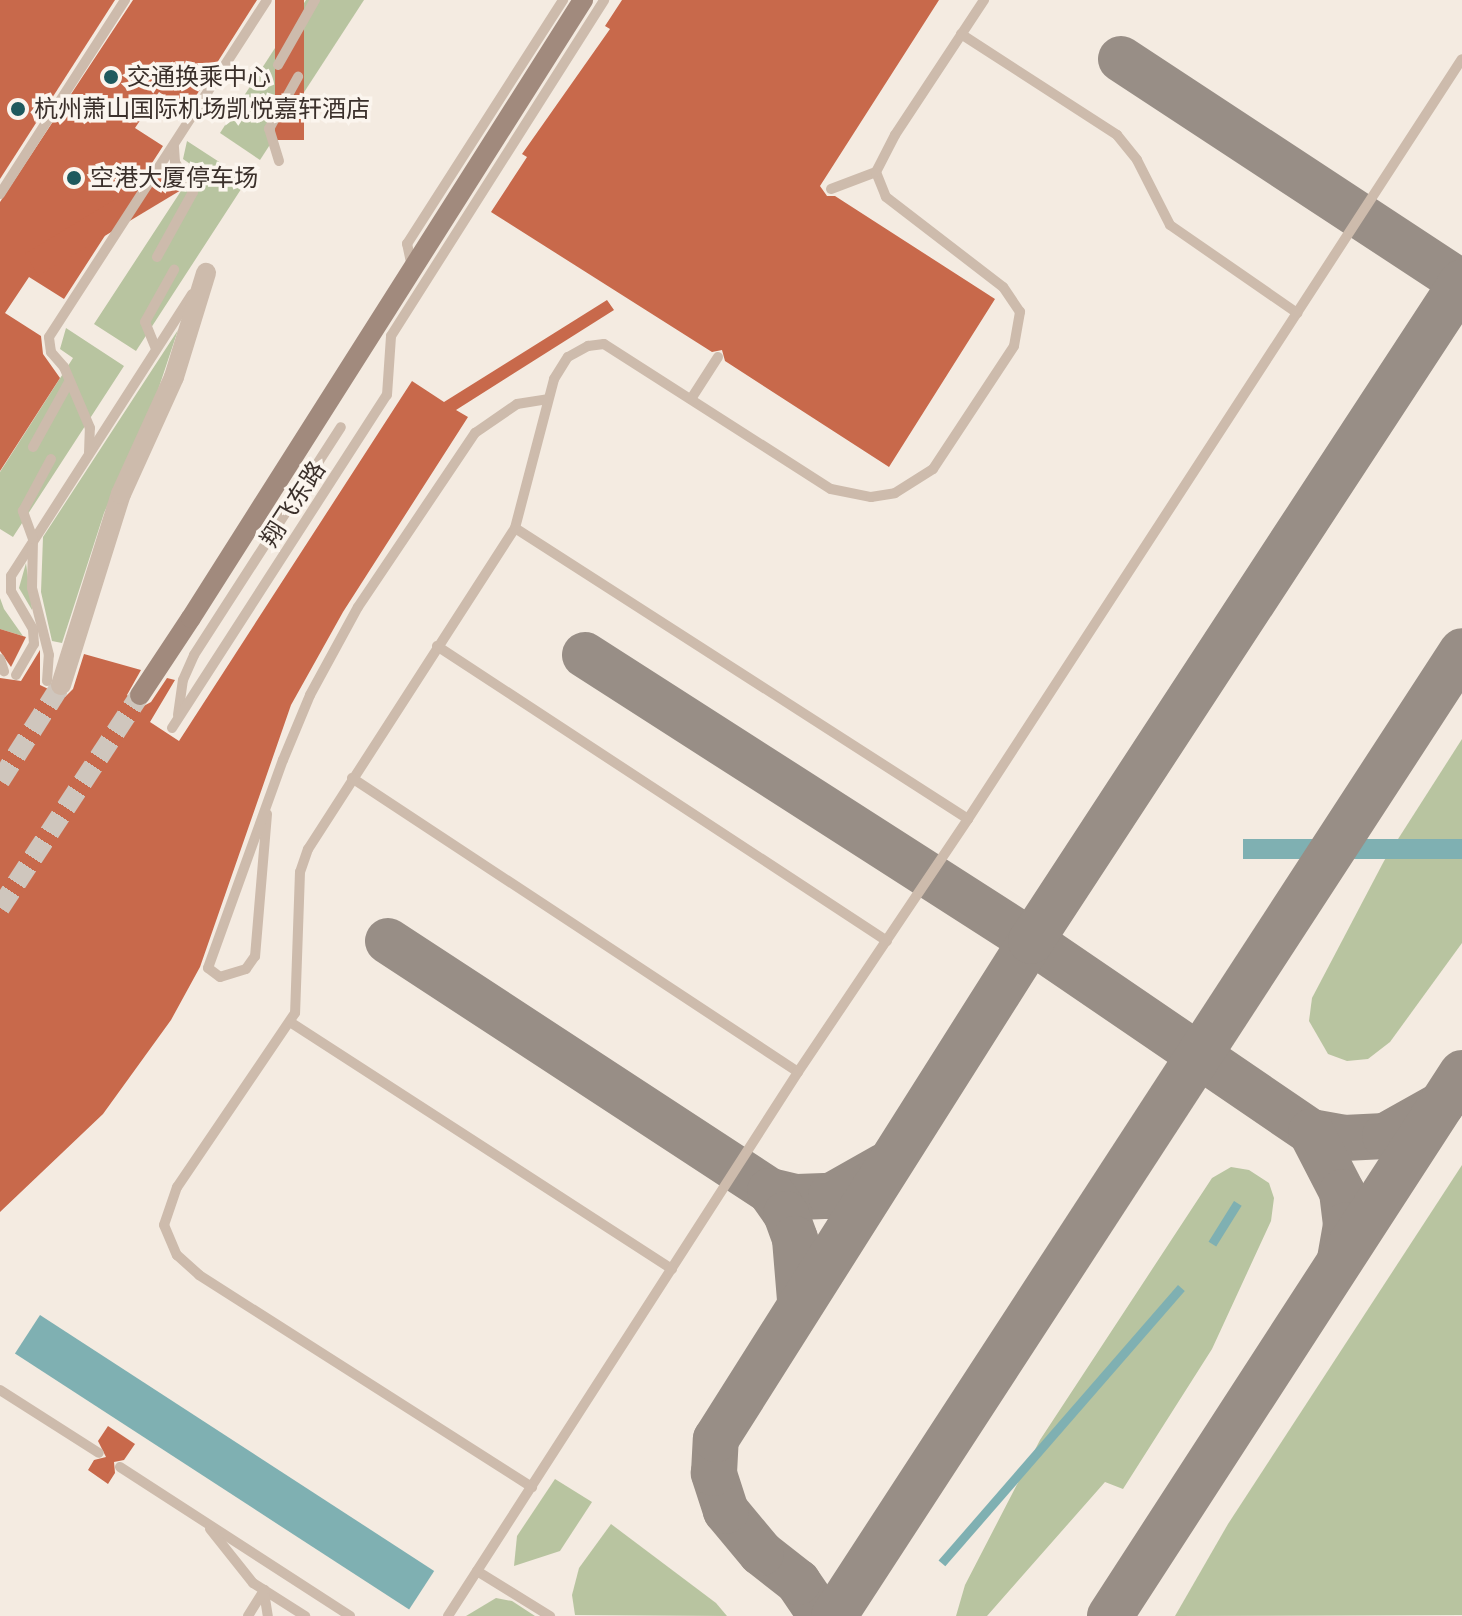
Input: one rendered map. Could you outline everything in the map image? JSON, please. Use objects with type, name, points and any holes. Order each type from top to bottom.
[{"type":"main road","points":[[140,695],[583,0]]},
{"type":"street","points":[[54,683],[121,494],[174,377],[206,273]]},
{"type":"lane","points":[[0,194],[125,0]]},
{"type":"lane","points":[[89,453],[90,428],[51,352],[49,337],[267,0]]},
{"type":"lane","points":[[278,65],[315,0]]},
{"type":"lane","points":[[418,292],[407,244],[563,0]]},
{"type":"lane","name":"翔飞东路","points":[[341,427],[194,655],[183,680],[175,724],[387,395],[391,336],[604,0]]},
{"type":"lane","points":[[831,189],[876,172],[984,0]]},
{"type":"lane","points":[[961,34],[1117,135],[1137,160],[1170,225],[1297,313]]},
{"type":"lane","points":[[448,1616],[798,1072],[968,819],[1462,59]]},
{"type":"lane","points":[[279,161],[269,129],[298,77]]},
{"type":"lane","points":[[157,257],[193,192],[175,162],[174,146]]},
{"type":"lane","points":[[532,1487],[199,1275],[167,1241],[164,1225],[177,1187],[290,1022],[299,1002],[300,872],[319,826],[515,528],[548,399],[568,357],[604,344],[831,489],[850,495],[895,493],[933,469],[1014,346],[1020,312],[1003,287],[900,211],[879,187],[876,172]]},
{"type":"lane","points":[[156,349],[145,322],[174,270]]},
{"type":"lane","points":[[16,675],[34,644],[33,629],[11,591],[11,576],[206,273]]},
{"type":"lane","points":[[691,399],[718,357]]},
{"type":"lane","points":[[33,447],[69,382]]},
{"type":"lane","points":[[267,814],[255,956],[246,969],[220,977],[208,968],[310,695],[358,607],[455,459],[498,414],[517,404],[548,399]]},
{"type":"lane","points":[[51,459],[23,511],[33,539],[32,588],[54,683]]},
{"type":"lane","points":[[515,528],[968,819]]},
{"type":"lane","points":[[437,646],[887,941]]},
{"type":"lane","points":[[0,659],[4,671]]},
{"type":"lane","points":[[352,778],[798,1072]]},
{"type":"lane","points":[[290,1022],[672,1269]]},
{"type":"lane","points":[[0,1390],[99,1453]]},
{"type":"lane","points":[[120,1467],[350,1616]]},
{"type":"lane","points":[[204,1521],[264,1590],[305,1616]]},
{"type":"lane","points":[[477,1571],[550,1616]]},
{"type":"lane","points":[[248,1616],[264,1590]]},
{"type":"lane","points":[[264,1590],[268,1616]]},
{"type":"green space","points":[[306,0],[364,0],[260,160],[220,133]]},
{"type":"green space","points":[[187,141],[247,180],[136,351],[94,324],[196,168],[183,159]]},
{"type":"green space","points":[[66,328],[124,366],[13,537],[0,529],[0,472],[73,358],[60,349]]},
{"type":"green space","points":[[178,330],[156,396],[104,513],[62,643],[52,641],[41,592],[43,537]]},
{"type":"green space","points":[[26,563],[32,608],[32,610],[19,588]]},
{"type":"green space","points":[[0,598],[4,609],[23,636],[0,629]]},
{"type":"green space","points":[[1462,739],[1462,943],[1390,1042],[1368,1059],[1347,1061],[1328,1054],[1309,1021],[1312,998],[1384,861]]},
{"type":"green space","points":[[1462,1165],[1462,1615],[1175,1616],[1228,1524]]},
{"type":"green space","points":[[1231,1167],[1249,1170],[1269,1183],[1274,1198],[1271,1221],[1212,1349],[1123,1489],[1105,1482],[987,1616],[956,1616],[965,1585],[1040,1440],[1212,1178]]},
{"type":"green space","points":[[555,1479],[592,1502],[560,1551],[514,1566],[517,1536]]},
{"type":"green space","points":[[611,1524],[716,1603],[727,1616],[575,1615],[572,1595],[579,1568]]},
{"type":"green space","points":[[496,1598],[512,1601],[535,1616],[466,1616]]},
{"type":"water","points":[[1243,839],[1462,839],[1462,859],[1243,859]]},
{"type":"water","points":[[1234,1201],[1242,1206],[1216,1246],[1209,1242]]},
{"type":"water","points":[[1178,1285],[1185,1291],[945,1566],[939,1560]]},
{"type":"water","points":[[40,1315],[434,1571],[409,1610],[15,1354]]},
{"type":"building","name":"交通换乘中心","points":[[0,0],[115,0],[0,179]]},
{"type":"building","name":"空港大厦停车场","points":[[133,0],[257,0],[187,110],[159,92],[135,128],[163,146],[64,299],[29,277],[5,313],[41,336],[43,354],[60,378],[0,471],[0,202]]},
{"type":"building","points":[[275,0],[304,0],[304,140],[275,140]]},
{"type":"building","points":[[622,0],[939,0],[820,186],[827,196],[835,196],[995,299],[889,467],[725,361],[722,350],[712,352],[491,212],[527,157],[522,154],[610,29],[605,26]]},
{"type":"building","points":[[169,167],[182,189],[38,276],[25,254]]},
{"type":"building","points":[[607,300],[614,310],[456,410],[468,417],[343,612],[291,705],[200,967],[171,1020],[103,1114],[0,1212],[0,678],[21,681],[40,650],[40,685],[65,697],[73,689],[84,654],[141,670],[127,695],[140,708],[151,702],[167,678],[175,680],[150,722],[179,741],[412,381],[444,402]]},
{"type":"building","points":[[0,629],[26,637],[11,667],[0,651]]},
{"type":"building","points":[[108,1426],[135,1444],[124,1460],[114,1462],[115,1473],[108,1484],[88,1470],[94,1460],[106,1457],[98,1441]]},
{"type":"taxiway","points":[[1121,59],[1462,283]]},
{"type":"taxiway","points":[[821,1616],[798,1582],[761,1553],[726,1511],[714,1473],[716,1439],[1031,941],[1462,282]]},
{"type":"taxiway","points":[[834,1616],[1462,651]]},
{"type":"taxiway","points":[[585,655],[1031,941],[1311,1132],[1344,1138],[1385,1136],[1442,1104]]},
{"type":"taxiway","points":[[388,941],[770,1191],[797,1197],[831,1196],[884,1166]]},
{"type":"taxiway","points":[[1110,1616],[1462,1073]]},
{"type":"taxiway","points":[[1311,1132],[1342,1192],[1346,1225],[1340,1259]]},
{"type":"taxiway","points":[[770,1191],[786,1214],[795,1239],[800,1300]]},
{"type":"tunnel","points":[[0,781],[61,685]]},
{"type":"tunnel","points":[[0,908],[140,695]]},
{"type":"place","name":"交通换乘中心","points":[[111,77]]},
{"type":"place","name":"杭州萧山国际机场凯悦嘉轩酒店","points":[[18,109]]},
{"type":"place","name":"空港大厦停车场","points":[[74,178]]}]
